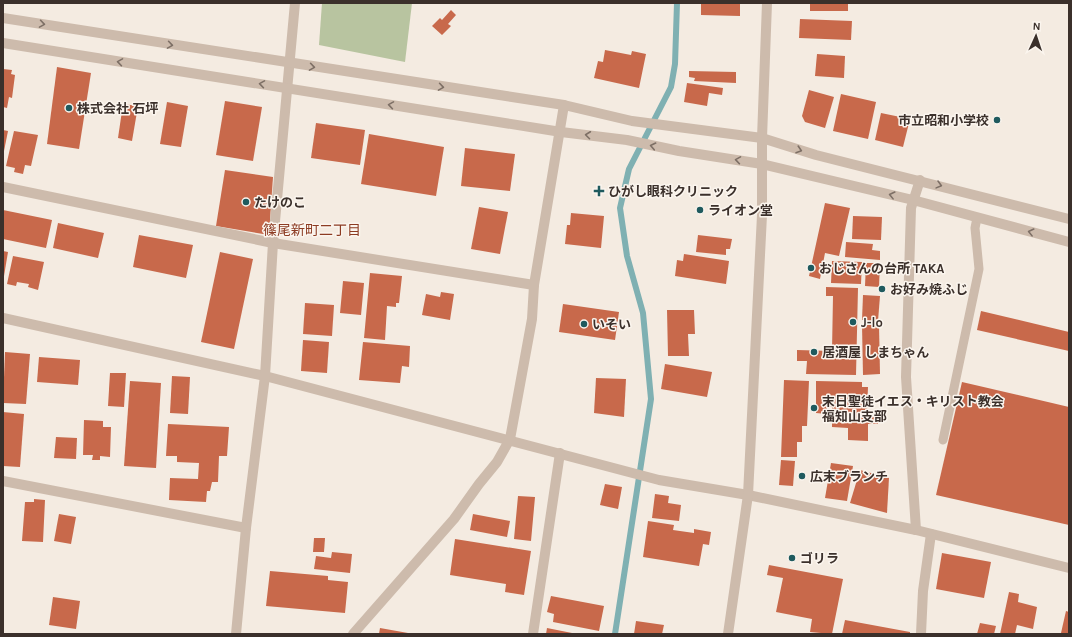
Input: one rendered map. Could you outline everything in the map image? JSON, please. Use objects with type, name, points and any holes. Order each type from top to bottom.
[{"type":"street","points":[[236,634],[246,528],[265,376],[273,243],[295,3]]},
{"type":"street","points":[[728,634],[748,495],[762,215],[762,138],[767,3]]},
{"type":"street","points":[[3,18],[289,64],[564,105],[632,121],[762,138],[816,155],[920,180],[1069,219]]},
{"type":"street","points":[[3,43],[561,132],[627,140],[679,151],[762,164],[913,200],[1069,242]]},
{"type":"street","points":[[353,634],[454,518],[479,484],[498,462],[510,440],[532,320],[534,284],[561,132],[564,105]]},
{"type":"street","points":[[916,530],[906,377],[911,208],[920,180]]},
{"type":"street","points":[[3,187],[273,243],[534,284]]},
{"type":"street","points":[[3,318],[265,376],[659,480],[748,495],[916,530],[1069,568]]},
{"type":"street","points":[[533,634],[560,453]]},
{"type":"street","points":[[3,481],[246,528]]},
{"type":"street","points":[[921,634],[923,591],[931,534]]},
{"type":"lane","points":[[943,440],[979,269],[975,228],[977,218]]},
{"type":"green space","points":[[322,3],[412,3],[405,62],[319,45]]},
{"type":"building","points":[[701,3],[740,3],[740,16],[701,15]]},
{"type":"building","points":[[810,3],[848,3],[848,11],[810,11]]},
{"type":"building","points":[[451,10],[456,15],[448,24],[451,26],[442,35],[432,26],[440,18],[442,20]]},
{"type":"building","points":[[800,19],[852,21],[851,40],[799,38]]},
{"type":"building","points":[[605,50],[631,55],[632,51],[646,54],[639,88],[594,78],[598,61],[603,62]]},
{"type":"building","points":[[817,54],[845,56],[844,78],[815,76]]},
{"type":"building","name":"株式会社 石坪","points":[[57,67],[91,73],[79,149],[47,144]]},
{"type":"building","points":[[3,69],[12,70],[11,74],[15,75],[12,98],[9,97],[7,108],[3,107]]},
{"type":"building","points":[[689,71],[736,72],[736,83],[694,81],[695,78],[689,77]]},
{"type":"building","points":[[687,83],[723,88],[722,95],[709,93],[707,106],[684,102]]},
{"type":"building","points":[[809,90],[834,97],[825,128],[805,122],[802,116]]},
{"type":"building","points":[[841,94],[876,102],[868,139],[833,131]]},
{"type":"building","points":[[225,101],[262,107],[253,161],[216,155]]},
{"type":"building","points":[[167,102],[188,106],[181,147],[160,144]]},
{"type":"building","points":[[123,104],[138,106],[132,141],[118,138]]},
{"type":"building","points":[[881,113],[910,119],[903,147],[875,140]]},
{"type":"building","points":[[316,123],[365,130],[360,165],[311,158]]},
{"type":"building","points":[[3,130],[8,131],[4,151],[3,151]]},
{"type":"building","points":[[14,131],[38,135],[31,166],[25,165],[23,174],[14,172],[15,168],[6,166]]},
{"type":"building","points":[[369,134],[444,147],[436,196],[361,184]]},
{"type":"building","points":[[465,148],[515,154],[510,191],[461,186]]},
{"type":"building","name":"たけのこ","points":[[225,170],[273,177],[269,235],[216,226]]},
{"type":"building","points":[[825,203],[850,208],[839,256],[825,253],[820,279],[809,276]]},
{"type":"building","points":[[479,207],[508,212],[500,254],[471,249]]},
{"type":"building","points":[[3,210],[52,220],[46,248],[3,239]]},
{"type":"building","points":[[571,213],[604,216],[601,248],[565,244],[567,225],[570,225]]},
{"type":"building","points":[[853,216],[882,217],[881,240],[852,239]]},
{"type":"building","points":[[58,223],[104,233],[98,258],[53,248]]},
{"type":"building","points":[[139,235],[193,245],[186,278],[133,267]]},
{"type":"building","points":[[698,235],[732,239],[730,249],[726,249],[726,255],[696,252]]},
{"type":"building","points":[[846,242],[873,244],[872,250],[880,251],[880,260],[845,257]]},
{"type":"building","points":[[3,251],[8,252],[4,276],[3,276]]},
{"type":"building","points":[[220,252],[253,259],[234,349],[201,342]]},
{"type":"building","points":[[684,254],[729,261],[726,284],[675,276],[677,260],[683,261]]},
{"type":"building","points":[[13,256],[44,262],[38,290],[28,287],[29,284],[17,282],[16,286],[7,284]]},
{"type":"building","points":[[832,261],[862,262],[861,284],[831,283]]},
{"type":"building","points":[[866,263],[880,263],[879,287],[865,286]]},
{"type":"building","points":[[370,273],[402,276],[399,303],[396,303],[396,307],[387,306],[385,340],[364,338]]},
{"type":"building","points":[[343,281],[364,283],[361,315],[340,313]]},
{"type":"building","points":[[826,287],[858,288],[856,375],[806,374],[807,361],[797,361],[797,350],[832,351],[833,296],[826,296]]},
{"type":"building","points":[[441,292],[454,294],[450,320],[422,315],[426,294],[440,297]]},
{"type":"building","points":[[863,295],[880,296],[878,321],[862,320]]},
{"type":"building","points":[[305,303],[334,305],[332,336],[303,334]]},
{"type":"building","points":[[563,304],[619,312],[615,340],[559,332]]},
{"type":"building","points":[[667,310],[694,310],[695,334],[688,334],[689,356],[668,356]]},
{"type":"building","points":[[981,311],[1069,332],[1069,351],[977,330]]},
{"type":"building","points":[[862,325],[879,325],[880,374],[863,375]]},
{"type":"building","points":[[303,340],[329,342],[327,373],[301,371]]},
{"type":"building","points":[[363,342],[410,346],[409,367],[402,366],[400,383],[359,380]]},
{"type":"building","points":[[5,352],[30,354],[26,404],[3,403]]},
{"type":"building","points":[[39,357],[80,360],[78,385],[37,382]]},
{"type":"building","points":[[665,364],[712,372],[707,397],[661,389]]},
{"type":"building","points":[[110,373],[126,373],[124,407],[108,406]]},
{"type":"building","points":[[172,376],[190,377],[188,414],[170,413]]},
{"type":"building","points":[[596,378],[626,379],[624,417],[594,413]]},
{"type":"building","points":[[784,380],[809,381],[807,426],[802,426],[802,442],[797,442],[797,457],[781,457]]},
{"type":"building","points":[[130,381],[161,383],[156,468],[124,466]]},
{"type":"building","points":[[816,381],[862,382],[862,387],[868,387],[867,411],[878,411],[878,424],[868,424],[868,441],[848,440],[848,428],[832,427],[832,407],[827,407],[827,414],[816,413]]},
{"type":"building","points":[[962,382],[1069,407],[1069,525],[936,495]]},
{"type":"building","points":[[3,412],[24,414],[20,467],[3,466]]},
{"type":"building","points":[[84,420],[103,421],[103,427],[111,427],[110,457],[100,456],[100,460],[92,460],[93,455],[83,455]]},
{"type":"building","points":[[168,424],[229,427],[227,456],[219,456],[218,482],[212,482],[210,491],[207,491],[206,502],[169,500],[170,478],[198,479],[199,463],[177,462],[177,456],[166,456]]},
{"type":"building","points":[[56,437],[77,438],[76,459],[54,458]]},
{"type":"building","points":[[781,460],[795,461],[793,486],[779,485]]},
{"type":"building","points":[[831,463],[853,466],[847,501],[825,498]]},
{"type":"building","points":[[860,470],[889,478],[887,513],[850,503]]},
{"type":"building","points":[[605,484],[622,487],[618,509],[600,505]]},
{"type":"building","points":[[655,494],[669,496],[668,503],[681,505],[679,521],[652,518]]},
{"type":"building","points":[[518,496],[535,497],[531,541],[514,539]]},
{"type":"building","points":[[34,499],[45,500],[43,542],[22,541],[25,502],[34,502]]},
{"type":"building","points":[[59,514],[76,517],[71,544],[54,541]]},
{"type":"building","points":[[473,514],[510,521],[507,537],[470,530]]},
{"type":"building","points":[[648,521],[674,525],[673,530],[694,533],[694,529],[711,532],[709,545],[703,544],[699,566],[643,557]]},
{"type":"building","points":[[314,538],[325,538],[324,552],[313,552]]},
{"type":"building","points":[[455,539],[531,551],[524,595],[505,592],[506,584],[450,575]]},
{"type":"building","points":[[332,552],[352,554],[350,573],[314,569],[316,556],[331,558]]},
{"type":"building","points":[[942,553],[991,562],[984,598],[936,589]]},
{"type":"building","points":[[769,565],[843,579],[832,634],[810,632],[812,619],[776,612],[783,578],[767,575]]},
{"type":"building","points":[[270,571],[328,576],[328,580],[348,582],[345,613],[266,606]]},
{"type":"building","points":[[1009,592],[1019,594],[1018,602],[1037,607],[1033,629],[1017,625],[1015,634],[1000,634]]},
{"type":"building","points":[[551,596],[604,606],[599,631],[553,622],[554,614],[547,612]]},
{"type":"building","points":[[53,597],[80,601],[76,629],[49,625]]},
{"type":"building","points":[[1066,611],[1069,612],[1069,634],[1061,633]]},
{"type":"building","points":[[845,620],[910,632],[910,634],[842,634]]},
{"type":"building","points":[[636,621],[664,625],[662,634],[634,634]]},
{"type":"building","points":[[980,623],[996,626],[994,634],[977,634]]},
{"type":"building","points":[[380,628],[408,633],[408,634],[379,634]]},
{"type":"building","points":[[547,628],[572,633],[546,634]]},
{"type":"waterway","points":[[615,634],[651,399],[643,313],[627,256],[620,208],[629,169],[671,87],[675,64],[677,3]]},
{"type":"place","name":"株式会社 石坪","points":[[69,108]]},
{"type":"place","name":"市立昭和小学校","points":[[997,120]]},
{"type":"place","name":"ひがし眼科クリニック","points":[[599,191]]},
{"type":"place","name":"たけのこ","points":[[246,202]]},
{"type":"place","name":"ライオン堂","points":[[700,210]]},
{"type":"place","name":"おじさんの台所 TAKA","points":[[811,268]]},
{"type":"place","name":"お好み焼ふじ","points":[[882,289]]},
{"type":"place","name":"J-lo","points":[[853,322]]},
{"type":"place","name":"いそい","points":[[584,324]]},
{"type":"place","name":"居酒屋 しまちゃん","points":[[814,352]]},
{"type":"place","name":"末日聖徒イエス・キリスト教会 福知山支部","points":[[814,408]]},
{"type":"place","name":"広末ブランチ","points":[[802,476]]},
{"type":"place","name":"ゴリラ","points":[[792,558]]},
{"type":"district","name":"篠尾新町二丁目","points":[[312,230]]}]
